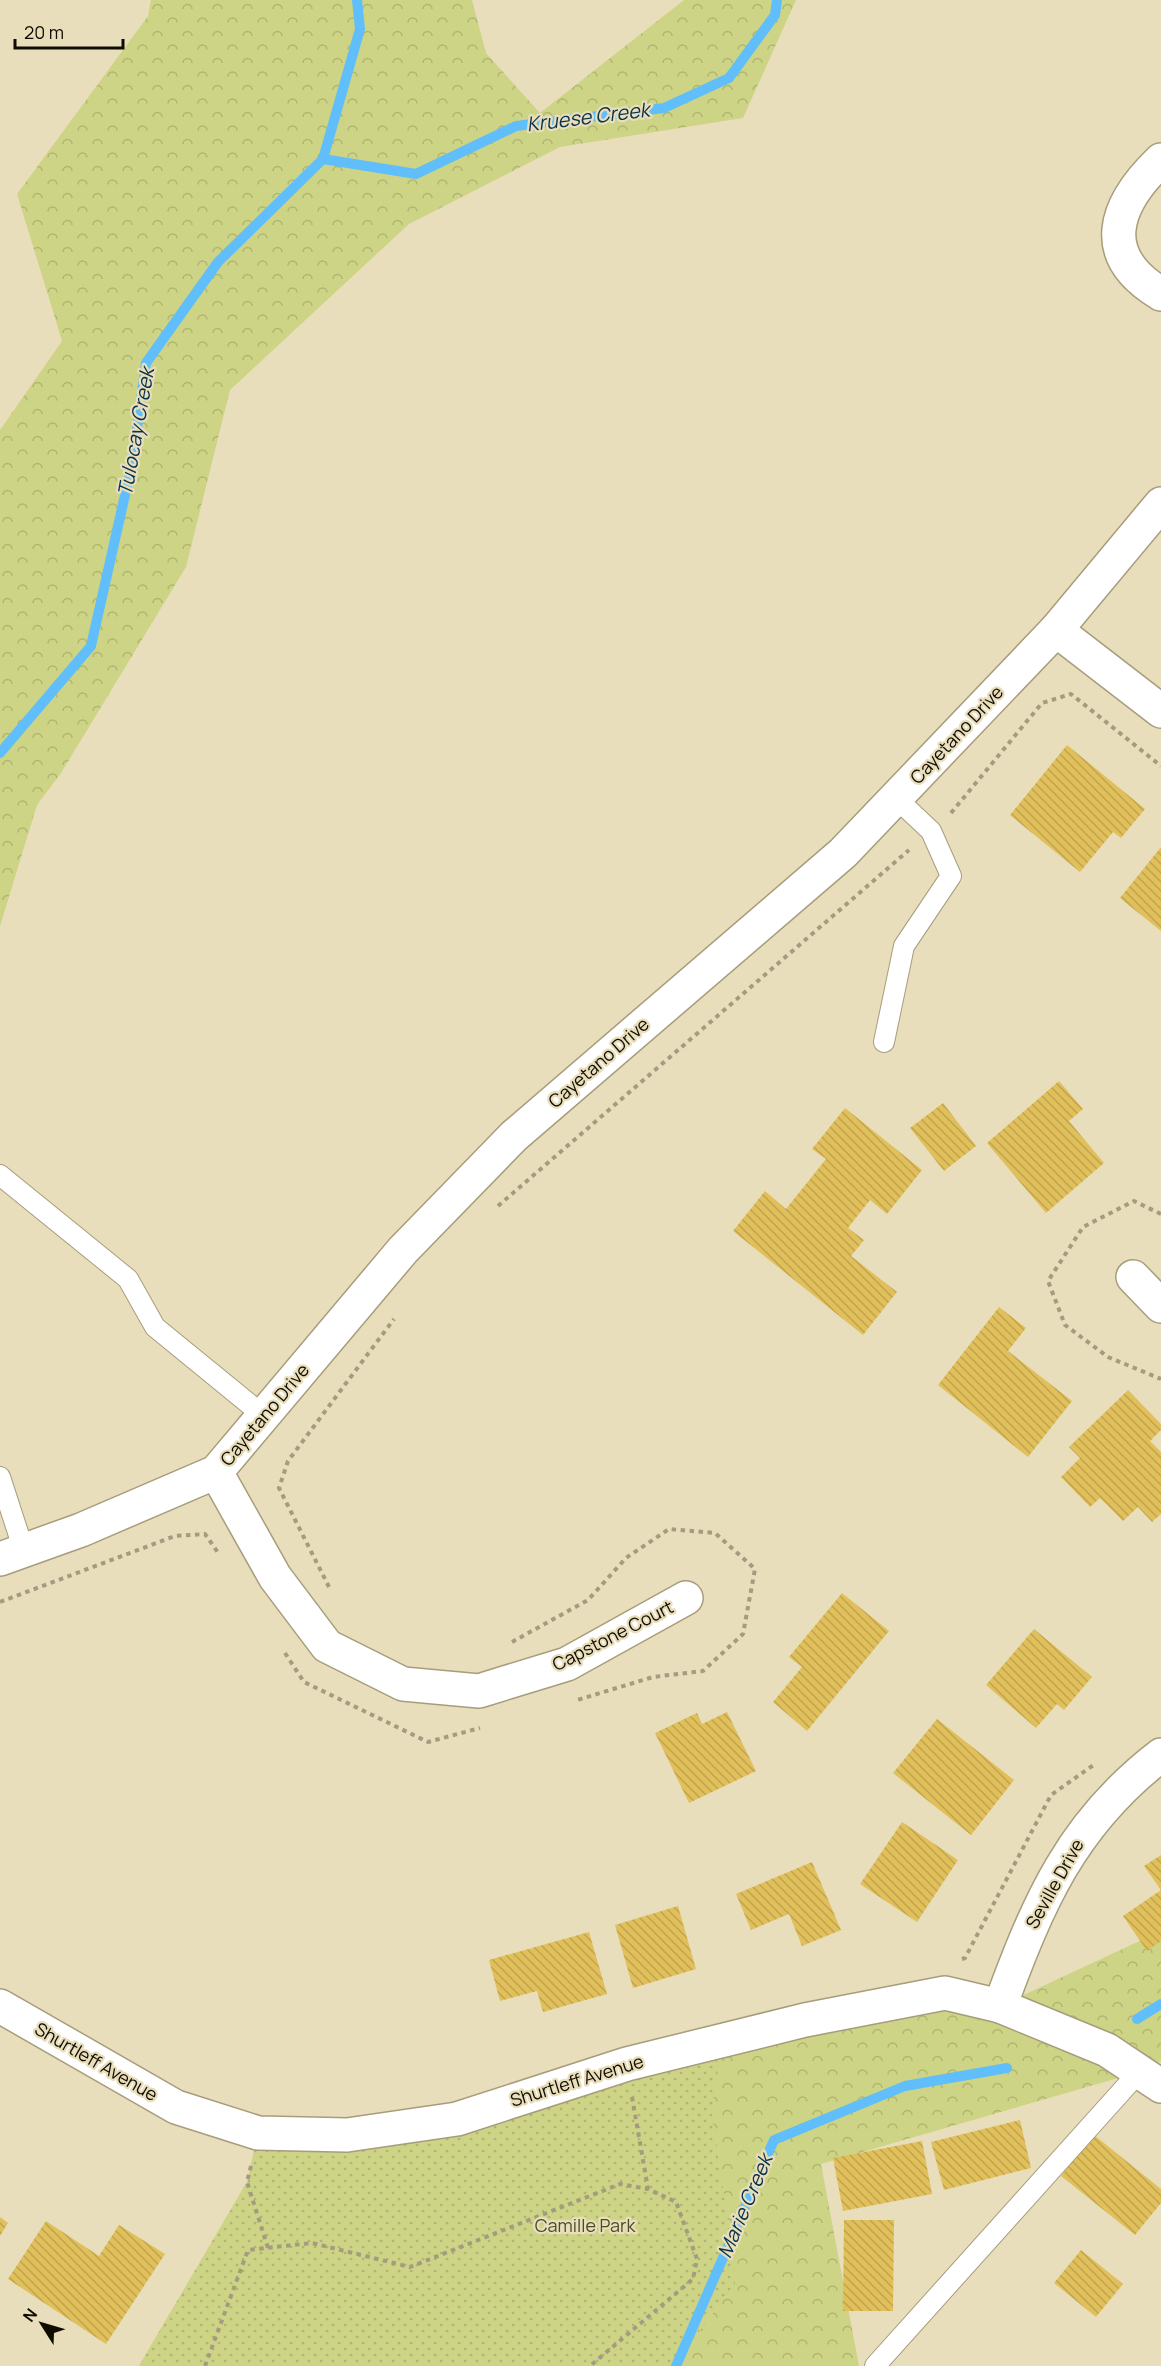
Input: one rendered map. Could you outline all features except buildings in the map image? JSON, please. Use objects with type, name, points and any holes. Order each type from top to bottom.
[{"type":"street","points":[[1161,160],[1143,177],[1121,210],[1118,240],[1127,267],[1161,294]]},
{"type":"street","name":"Cayetano Drive","points":[[12,1555],[81,1530],[216,1472],[403,1250],[514,1136],[843,853],[1056,630],[1161,504]]},
{"type":"street","points":[[1056,630],[1161,711]]},
{"type":"street","points":[[1133,1277],[1161,1305]]},
{"type":"street","name":"Capstone Court","points":[[216,1472],[275,1577],[327,1646],[403,1684],[479,1691],[567,1664],[686,1598]]},
{"type":"street","name":"Seville Drive","points":[[1000,2006],[1031,1922],[1061,1865],[1091,1822],[1136,1775],[1161,1755]]},
{"type":"street","name":"Shurtleff Avenue","points":[[0,2006],[176,2107],[258,2133],[346,2135],[457,2119],[627,2064],[804,2020],[945,1993],[1000,2006],[1107,2050],[1150,2079]]},
{"type":"lane","points":[[884,1042],[904,946],[951,876],[931,831],[897,799]]},
{"type":"lane","points":[[0,1175],[128,1279],[155,1327],[264,1416]]},
{"type":"lane","points":[[0,1477],[12,1555]]},
{"type":"lane","points":[[875,2366],[1150,2079]]},
{"type":"path","points":[[498,1207],[948,817],[1042,703],[1071,694],[1161,766]]},
{"type":"path","points":[[334,1597],[279,1488],[288,1461],[396,1317]]},
{"type":"path","points":[[507,1645],[588,1600],[626,1558],[669,1529],[715,1533],[755,1569],[743,1634],[703,1671],[653,1677],[573,1702]]},
{"type":"path","points":[[0,1602],[175,1536],[205,1534],[221,1557]]},
{"type":"path","points":[[279,1643],[304,1682],[428,1742],[486,1726]]},
{"type":"path","points":[[954,1960],[965,1958],[1051,1796],[1095,1763]]},
{"type":"path","points":[[627,2064],[648,2189]]},
{"type":"path","points":[[258,2133],[247,2181],[268,2248]]},
{"type":"path","points":[[205,2366],[248,2250],[312,2243],[410,2267],[620,2184],[648,2189],[676,2202],[697,2259],[693,2279],[590,2366]]},
{"type":"green space","points":[[151,0],[472,0],[486,53],[540,113],[684,0],[796,0],[743,118],[560,147],[409,224],[230,390],[186,567],[61,773],[37,805],[0,926],[0,430],[62,341],[17,194],[148,16]]},
{"type":"green space","name":"Camille Park","points":[[1161,1931],[1161,2061],[1139,2072],[821,2164],[859,2366],[139,2366],[247,2182],[258,2133],[347,2135],[805,2020],[1000,2006]]},
{"type":"green space","name":"Camille Park","points":[[719,2041],[712,2115],[733,2255],[735,2284],[673,2366],[139,2366],[247,2182],[258,2133],[347,2135]]},
{"type":"waterway","name":"Tulocay Creek","points":[[0,753],[91,646],[132,464],[146,363],[218,262],[323,159],[360,29],[357,0]]},
{"type":"waterway","name":"Kruese Creek","points":[[323,159],[416,174],[516,126],[664,108],[729,78],[775,15],[777,0]]},
{"type":"waterway","name":"Marie Creek","points":[[1137,2019],[1161,2004]]},
{"type":"waterway","name":"Marie Creek","points":[[676,2366],[774,2140],[905,2086],[1007,2068]]}]
